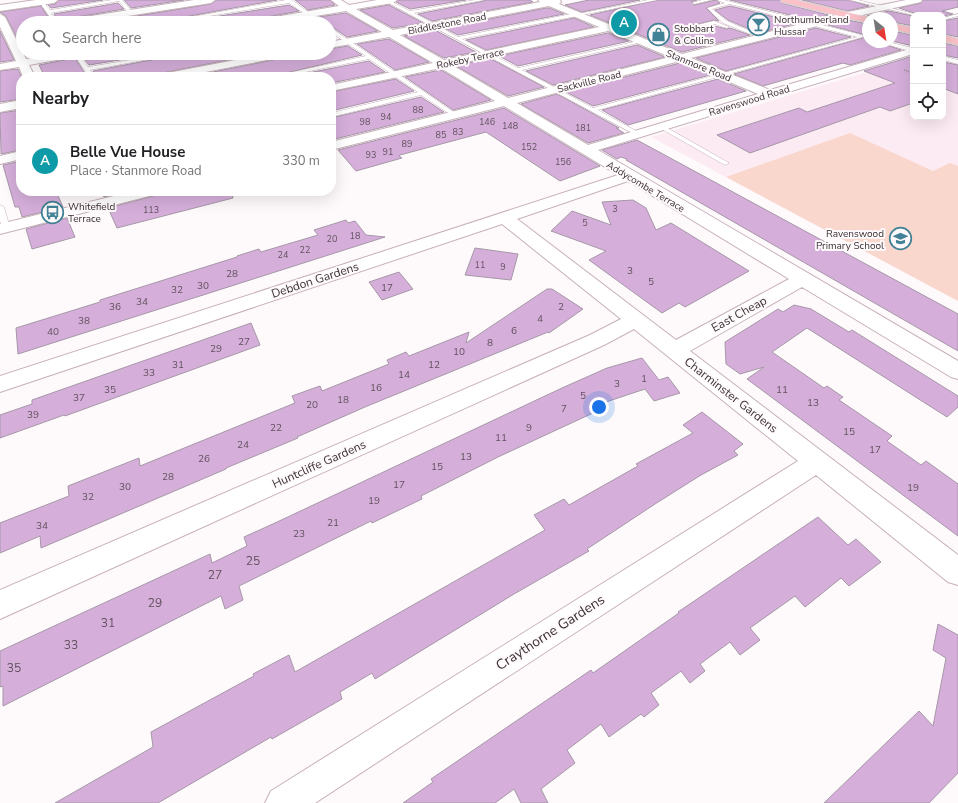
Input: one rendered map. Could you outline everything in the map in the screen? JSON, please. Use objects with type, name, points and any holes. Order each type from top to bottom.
[{"type":"main road","points":[[785,0],[862,18]]},
{"type":"main road","points":[[898,27],[910,30]]},
{"type":"street","points":[[0,8],[54,0]]},
{"type":"street","points":[[112,16],[211,0]]},
{"type":"street","points":[[297,16],[342,4],[388,0]]},
{"type":"street","name":"Biddlestone Road","points":[[336,44],[545,2],[566,0]]},
{"type":"street","name":"Sackville Road","points":[[336,145],[848,15],[916,0]]},
{"type":"street","name":"Stanmore Road","points":[[545,2],[769,94]]},
{"type":"street","name":"Addycombe Terrace","points":[[342,4],[958,371]]},
{"type":"street","points":[[0,16],[16,49]]},
{"type":"street","name":"Rokeby Terrace","points":[[336,87],[609,28]]},
{"type":"street","name":"Ravenswood Road","points":[[585,150],[636,133],[910,52]]},
{"type":"street","points":[[0,67],[34,60]]},
{"type":"street","points":[[188,72],[251,60]]},
{"type":"street","points":[[22,62],[27,72]]},
{"type":"street","points":[[0,108],[16,105]]},
{"type":"street","points":[[0,160],[16,156]]},
{"type":"street","name":"Debdon Gardens","points":[[0,384],[630,176]]},
{"type":"street","points":[[87,196],[92,206]]},
{"type":"street","points":[[3,228],[132,196]]},
{"type":"street","name":"Charminster Gardens","points":[[504,217],[958,572]]},
{"type":"street","name":"East Cheap","points":[[675,350],[802,279]]},
{"type":"street","name":"Huntcliffe Gardens","points":[[0,605],[582,347],[636,320]]},
{"type":"street","name":"Craythorne Gardens","points":[[283,803],[817,462]]},
{"type":"lane","points":[[48,12],[120,0],[131,13]]},
{"type":"lane","points":[[388,0],[409,13],[636,133]]},
{"type":"lane","points":[[409,13],[482,0]]},
{"type":"lane","points":[[458,38],[655,0]]},
{"type":"lane","points":[[694,3],[709,0]]},
{"type":"lane","points":[[719,0],[861,37]]},
{"type":"lane","points":[[736,0],[709,8],[725,22],[759,38]]},
{"type":"lane","points":[[852,0],[910,13]]},
{"type":"lane","points":[[41,1],[51,16]]},
{"type":"lane","points":[[200,16],[289,1],[311,16]]},
{"type":"lane","points":[[946,19],[958,15]]},
{"type":"lane","points":[[946,21],[950,23]]},
{"type":"lane","points":[[687,28],[714,22],[759,38]]},
{"type":"lane","points":[[336,34],[455,115]]},
{"type":"lane","points":[[592,110],[861,37]]},
{"type":"lane","points":[[517,70],[640,41]]},
{"type":"lane","points":[[898,47],[910,50]]},
{"type":"lane","points":[[297,72],[370,57]]},
{"type":"lane","points":[[946,59],[958,62]]},
{"type":"lane","points":[[81,60],[89,72]]},
{"type":"lane","points":[[87,69],[139,60]]},
{"type":"lane","points":[[336,113],[421,93]]},
{"type":"lane","points":[[660,126],[725,163]]},
{"type":"lane","points":[[0,206],[3,228]]},
{"type":"shaded area","points":[[724,3],[801,23],[752,35],[686,9],[697,9]]},
{"type":"shaded area","name":"Ravenswood Primary School","points":[[910,59],[910,120],[946,120],[946,61],[958,64],[958,301],[651,137]]},
{"type":"shaded area","points":[[850,133],[933,171],[950,163],[958,166],[958,301],[726,177]]},
{"type":"building","points":[[59,0],[103,0],[51,8],[48,5],[55,4]]},
{"type":"building","points":[[124,0],[184,0],[131,8]]},
{"type":"building","points":[[216,0],[277,0],[190,16],[136,16],[211,4]]},
{"type":"building","points":[[295,0],[330,0],[335,5],[308,10]]},
{"type":"building","points":[[398,0],[466,0],[410,9],[396,2]]},
{"type":"building","points":[[530,0],[533,2],[432,21],[418,14],[484,1]]},
{"type":"building","points":[[589,0],[640,0],[582,12],[565,5]]},
{"type":"building","points":[[658,0],[697,0],[691,2],[694,5],[716,0],[720,3],[706,8],[719,21],[714,20],[685,27],[684,29],[687,30],[714,26],[727,29],[730,28],[750,35],[682,52],[590,15]]},
{"type":"building","points":[[730,0],[780,0],[782,3],[829,15],[810,20]]},
{"type":"building","points":[[802,0],[849,0],[869,6],[847,11]]},
{"type":"building","points":[[923,0],[958,0],[958,7],[942,11],[946,12],[911,12],[899,8],[921,3]]},
{"type":"building","points":[[118,3],[124,9],[83,16],[55,16],[54,14]]},
{"type":"building","points":[[289,5],[299,11],[273,16],[220,16]]},
{"type":"building","points":[[389,5],[423,23],[393,28],[360,10]]},
{"type":"building","points":[[41,6],[47,16],[16,16],[16,36],[6,16],[0,12]]},
{"type":"building","points":[[730,6],[798,23],[759,33],[728,20],[715,10]]},
{"type":"building","points":[[546,8],[564,14],[458,35],[444,28]]},
{"type":"building","points":[[946,12],[953,14],[946,15]]},
{"type":"building","points":[[346,13],[378,31],[347,37],[336,30],[336,16],[325,16]]},
{"type":"building","points":[[898,13],[910,15],[910,25],[898,23]]},
{"type":"building","points":[[574,18],[594,27],[486,50],[466,40]]},
{"type":"building","points":[[958,18],[958,37],[946,35],[946,20]]},
{"type":"building","points":[[848,20],[862,23],[862,34],[828,25]]},
{"type":"building","points":[[816,28],[851,37],[726,71],[696,58]]},
{"type":"building","points":[[435,30],[476,52],[444,58],[404,36]]},
{"type":"building","points":[[0,31],[14,60],[0,62]]},
{"type":"building","points":[[898,32],[910,34],[910,45],[898,42]]},
{"type":"building","points":[[608,33],[629,41],[518,66],[499,56]]},
{"type":"building","points":[[862,38],[862,48],[895,48],[901,50],[850,65],[843,63],[763,86],[734,74]]},
{"type":"building","points":[[389,39],[429,62],[395,70],[357,44]]},
{"type":"building","points":[[946,44],[958,46],[958,58],[946,56]]},
{"type":"building","points":[[637,45],[665,57],[553,85],[526,71]]},
{"type":"building","points":[[348,46],[362,55],[290,72],[213,72],[273,60],[336,60],[336,48]]},
{"type":"building","points":[[910,57],[910,104],[890,111],[880,107],[750,153],[717,135],[799,108],[807,112],[895,83],[864,71]]},
{"type":"building","points":[[489,58],[544,87],[508,96],[456,66]]},
{"type":"building","points":[[65,60],[76,60],[84,72],[42,72],[39,65]]},
{"type":"building","points":[[85,60],[119,60],[89,65]]},
{"type":"building","points":[[151,60],[228,60],[167,72],[93,71]]},
{"type":"building","points":[[369,61],[385,72],[336,82],[336,72],[313,72]]},
{"type":"building","points":[[680,63],[710,75],[593,106],[566,92]]},
{"type":"building","points":[[946,63],[958,65],[958,94],[946,89]]},
{"type":"building","points":[[18,69],[19,72],[16,72],[16,100],[0,102],[0,71]]},
{"type":"building","points":[[441,70],[491,100],[453,110],[405,77]]},
{"type":"building","points":[[396,79],[414,91],[336,110],[336,91]]},
{"type":"building","points":[[718,79],[746,91],[628,125],[602,110]]},
{"type":"building","points":[[557,94],[619,128],[616,128],[624,133],[588,143],[521,104]]},
{"type":"building","points":[[421,97],[444,112],[336,139],[336,117]]},
{"type":"building","points":[[504,108],[600,166],[560,181],[486,132],[400,155],[399,156],[402,158],[356,171],[338,150]]},
{"type":"building","points":[[16,111],[16,151],[1,154],[0,113]]},
{"type":"building","points":[[637,140],[958,314],[958,351],[626,160],[627,159],[621,157],[617,159],[602,150]]},
{"type":"building","points":[[16,162],[16,196],[58,196],[63,207],[22,217],[19,207],[15,207],[3,165]]},
{"type":"building","points":[[153,196],[233,196],[233,198],[117,228],[108,208]]},
{"type":"building","points":[[633,200],[646,208],[656,230],[671,223],[749,271],[685,307],[679,303],[662,313],[589,260],[606,251],[551,231],[572,211],[611,225],[602,202]]},
{"type":"building","points":[[67,218],[75,237],[32,249],[26,229]]},
{"type":"building","points":[[346,220],[348,223],[355,221],[366,235],[385,237],[18,354],[16,328],[100,302],[100,300],[259,249],[261,252],[318,235],[314,230]]},
{"type":"building","points":[[475,248],[518,254],[511,280],[465,275]]},
{"type":"building","points":[[399,272],[413,289],[382,300],[369,282]]},
{"type":"building","points":[[547,289],[552,289],[583,309],[549,333],[548,332],[365,407],[297,437],[298,438],[41,548],[40,536],[0,553],[0,523],[69,496],[68,486],[139,458],[140,466],[295,403],[292,396],[320,386],[322,391],[389,364],[387,360],[406,352],[409,356],[469,332],[466,343]]},
{"type":"building","points":[[794,305],[811,309],[849,332],[852,330],[958,396],[958,407],[947,417],[807,328],[772,352],[824,388],[827,386],[843,397],[839,400],[892,436],[887,441],[921,465],[926,461],[958,484],[958,536],[747,379],[764,367],[740,374],[726,364],[725,342],[778,309],[783,312]]},
{"type":"building","points":[[251,323],[260,345],[0,438],[0,415],[32,404],[32,400]]},
{"type":"building","points":[[642,358],[659,380],[668,377],[680,393],[654,401],[645,389],[603,403],[606,407],[498,457],[421,496],[422,499],[372,523],[371,521],[239,586],[243,600],[225,609],[221,596],[3,706],[3,686],[0,687],[0,651],[210,554],[212,563],[247,546],[244,537],[562,388],[607,368]]},
{"type":"building","points":[[702,412],[743,444],[734,451],[738,455],[701,475],[655,504],[587,549],[589,551],[514,594],[375,679],[372,673],[340,692],[342,699],[272,739],[271,737],[158,803],[55,803],[153,747],[151,732],[254,676],[253,674],[289,655],[295,672],[545,530],[534,515],[564,499],[569,505],[638,466],[636,464],[693,433],[683,425]]},
{"type":"building","points":[[818,517],[848,545],[856,539],[881,562],[849,586],[841,578],[805,607],[795,596],[750,628],[760,640],[740,655],[730,642],[700,664],[705,671],[690,683],[681,671],[651,693],[659,705],[644,717],[641,714],[609,737],[601,724],[567,750],[575,763],[541,789],[548,803],[521,803],[514,789],[495,803],[403,803],[433,782],[431,779],[591,670],[593,673],[679,613],[678,612]]},
{"type":"building","points":[[938,624],[958,635],[958,773],[929,803],[824,803],[919,711],[933,726],[946,658],[933,650]]},
{"type":"place","name":"Belle Vue House","points":[[624,23]]},
{"type":"place","name":"Northumberland Hussar","points":[[758,25]]},
{"type":"place","name":"Stobbart & Collins","points":[[658,34]]},
{"type":"place","name":"Whitefield Terrace","points":[[53,212]]},
{"type":"place","name":"Ravenswood Primary School","points":[[900,239]]}]
